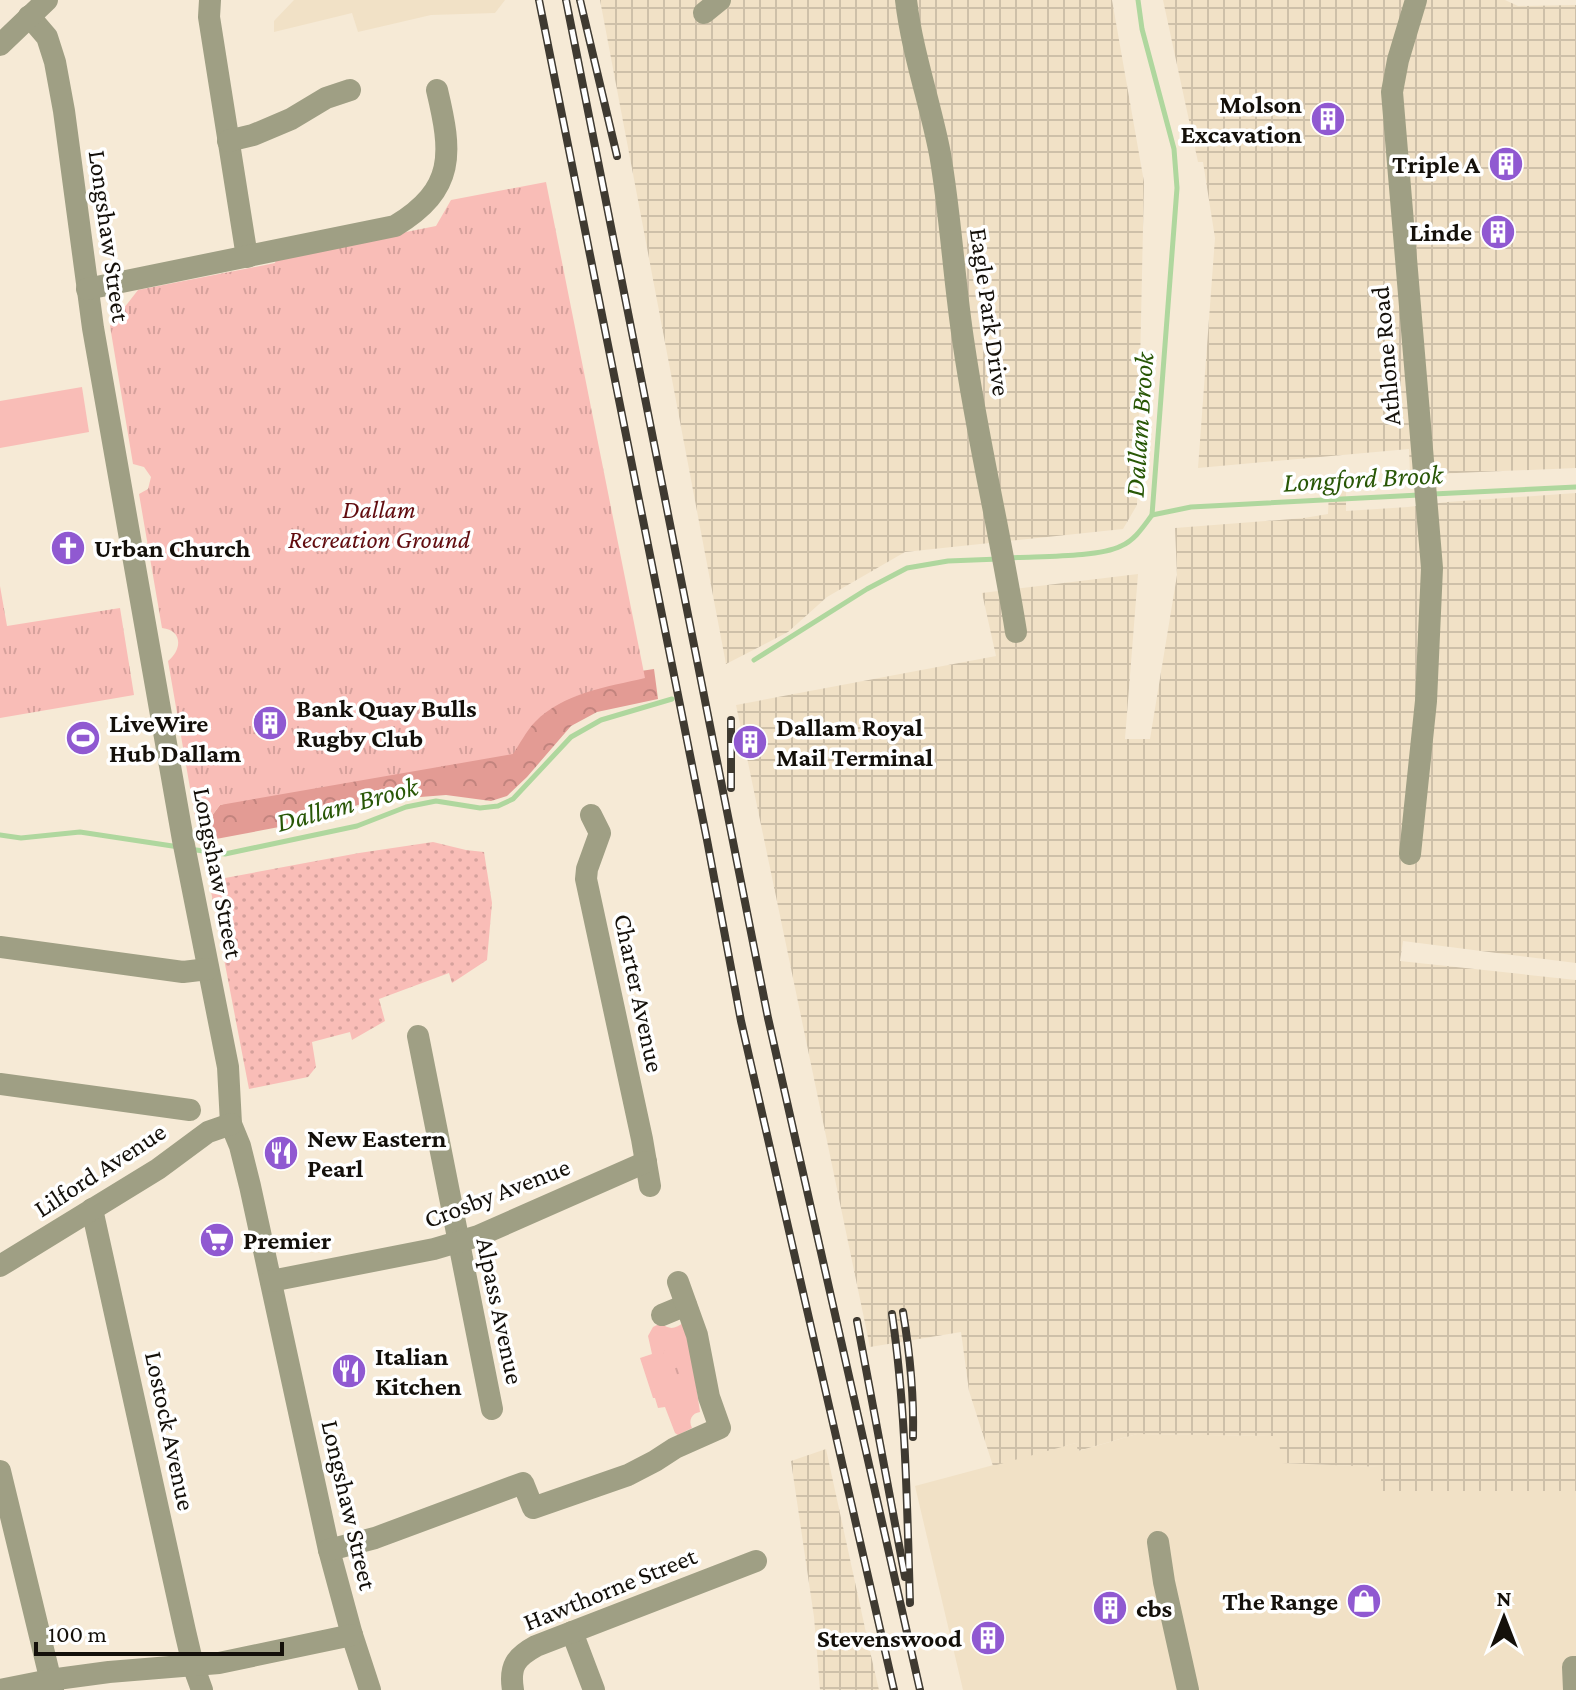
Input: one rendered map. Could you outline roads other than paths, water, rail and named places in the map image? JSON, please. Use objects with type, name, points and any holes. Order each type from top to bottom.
[{"type":"street","points":[[0,45],[47,0]]},
{"type":"street","points":[[210,0],[209,17],[247,257]]},
{"type":"street","name":"Eagle Park Drive","points":[[906,0],[939,151],[964,345],[1016,632]]},
{"type":"street","name":"Athlone Road","points":[[1410,854],[1428,672],[1432,568],[1392,92],[1416,0]]},
{"type":"street","name":"Longshaw Street","points":[[29,16],[47,37],[64,111],[87,289],[181,830],[228,1067],[231,1124],[243,1159],[329,1550],[370,1690]]},
{"type":"street","points":[[228,141],[253,135],[291,119],[326,98],[350,90]]},
{"type":"street","points":[[87,289],[395,226],[425,205],[442,175],[448,151],[437,90]]},
{"type":"street","name":"Charter Avenue","points":[[591,815],[600,833],[586,879],[650,1186]]},
{"type":"street","points":[[0,947],[183,972],[208,969]]},
{"type":"street","name":"Alpass Avenue","points":[[418,1036],[492,1409]]},
{"type":"street","points":[[0,1084],[165,1117],[190,1110]]},
{"type":"street","name":"Lilford Avenue","points":[[0,1266],[158,1169],[208,1132],[231,1124]]},
{"type":"street","name":"Crosby Avenue","points":[[271,1281],[458,1243],[646,1162]]},
{"type":"street","name":"Lostock Avenue","points":[[92,1209],[193,1665],[202,1690]]},
{"type":"street","points":[[329,1550],[375,1538],[523,1483],[533,1508],[628,1475],[675,1448],[720,1428],[707,1388],[697,1335],[678,1282]]},
{"type":"street","points":[[662,1315],[686,1305]]},
{"type":"street","points":[[0,1471],[51,1685]]},
{"type":"street","points":[[1158,1542],[1188,1690]]},
{"type":"street","name":"Hawthorne Street","points":[[513,1690],[512,1669],[517,1659],[536,1646],[756,1561]]},
{"type":"street","points":[[572,1632],[594,1690]]},
{"type":"street","points":[[0,1690],[250,1657],[352,1635]]},
{"type":"waterway","name":"Dallam Brook","points":[[1009,558],[1082,555],[1110,550],[1130,540],[1152,515],[1177,188],[1174,149],[1142,29],[1138,0]]},
{"type":"waterway","name":"Longford Brook","points":[[1433,494],[1576,487]]},
{"type":"waterway","name":"Longford Brook","points":[[1152,515],[1191,507],[1419,495]]},
{"type":"waterway","name":"Dallam Brook","points":[[754,660],[867,589],[907,568],[948,561],[999,559]]},
{"type":"waterway","name":"Dallam Brook","points":[[189,849],[225,854],[357,826],[406,807],[436,801],[480,808],[498,806],[513,799],[571,737],[601,720],[672,699]]},
{"type":"waterway","name":"Dallam Brook","points":[[0,835],[21,838],[80,832],[179,847]]},
{"type":"railway","points":[[539,0],[741,1021],[894,1690]]},
{"type":"railway","points":[[566,0],[768,1018],[920,1690]]},
{"type":"railway","points":[[580,0],[617,156]]},
{"type":"railway","points":[[731,720],[731,788]]},
{"type":"railway","points":[[903,1312],[911,1374],[913,1437]]},
{"type":"railway","points":[[892,1314],[903,1422],[910,1603]]},
{"type":"railway","points":[[857,1321],[905,1577]]},
{"type":"place","name":"Molson Excavation","points":[[1328,119]]},
{"type":"place","name":"Triple A","points":[[1506,164]]},
{"type":"place","name":"Linde","points":[[1498,232]]},
{"type":"place","name":"Urban Church","points":[[68,548]]},
{"type":"place","name":"Bank Quay Bulls Rugby Club","points":[[270,723]]},
{"type":"place","name":"LiveWire Hub Dallam","points":[[83,738]]},
{"type":"place","name":"Dallam Royal Mail Terminal","points":[[750,742]]},
{"type":"place","name":"New Eastern Pearl","points":[[281,1153]]},
{"type":"place","name":"Premier","points":[[217,1240]]},
{"type":"place","name":"Italian Kitchen","points":[[349,1371]]},
{"type":"place","name":"The Range","points":[[1364,1601]]},
{"type":"place","name":"cbs","points":[[1110,1608]]},
{"type":"place","name":"Stevenswood","points":[[988,1638]]},
{"type":"park label","name":"Dallam Recreation Ground","points":[[379,524]]}]
